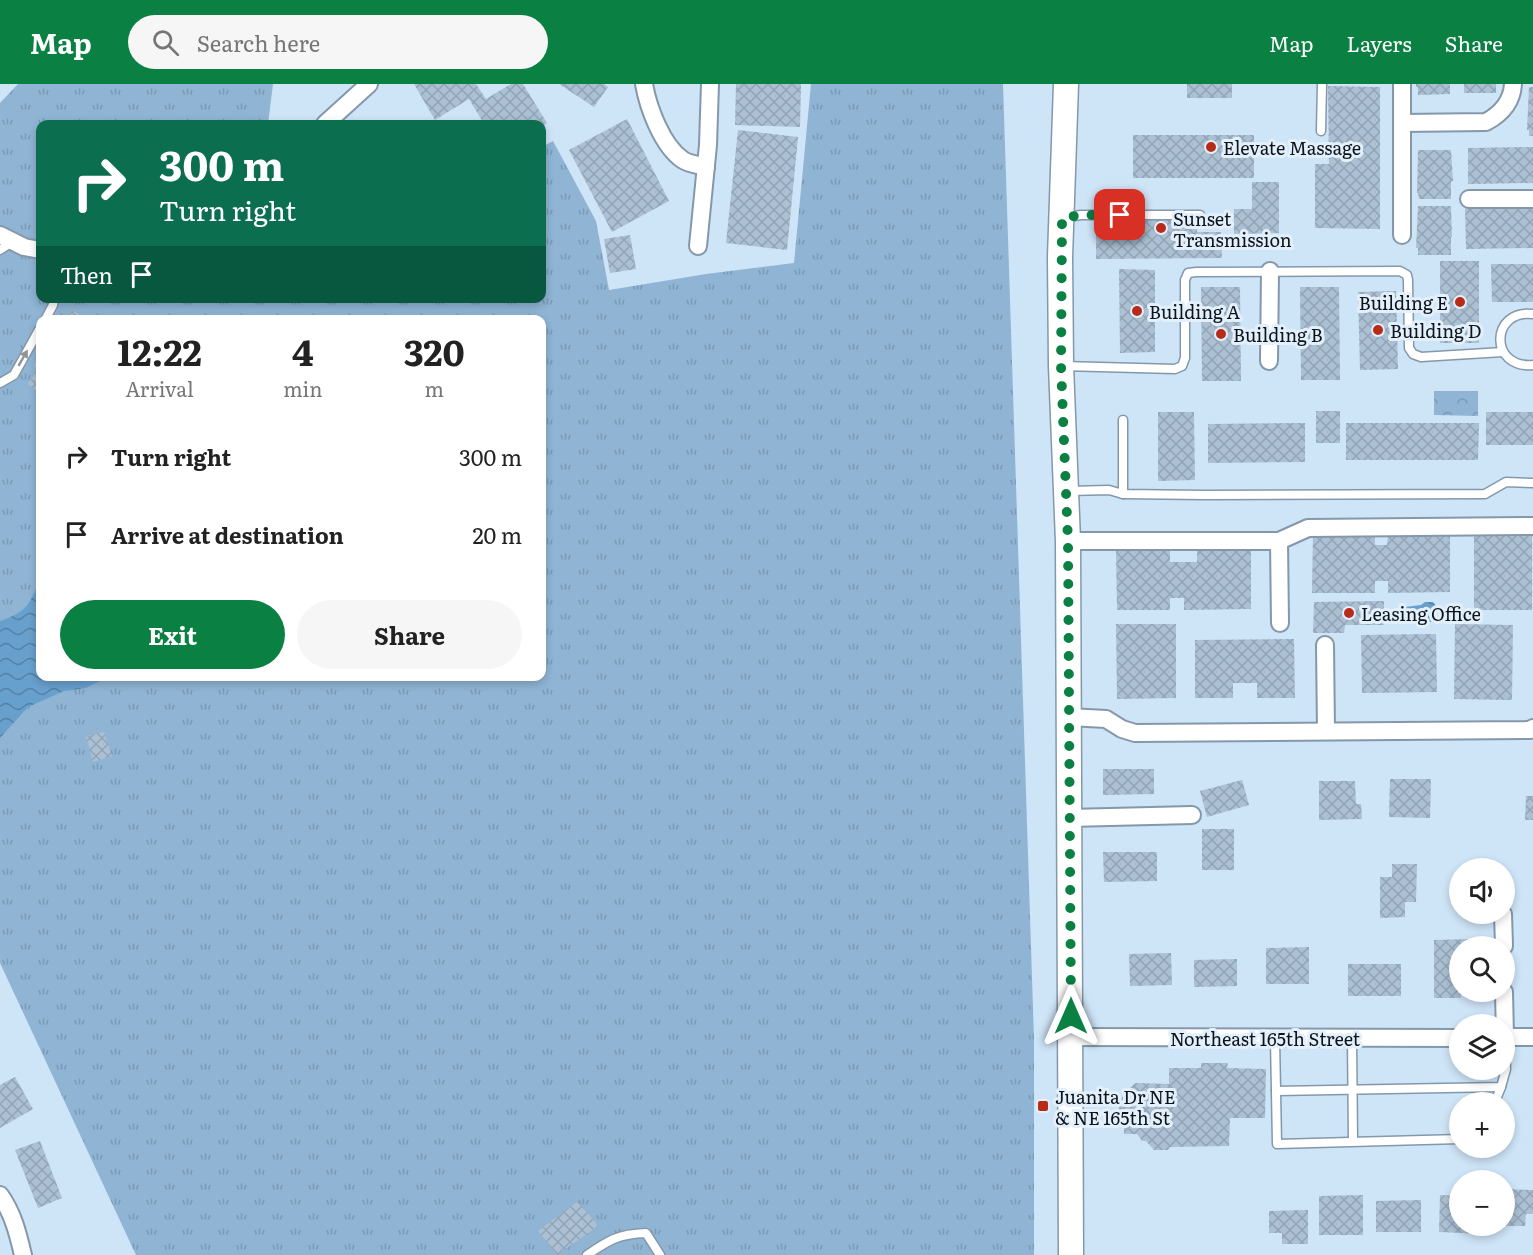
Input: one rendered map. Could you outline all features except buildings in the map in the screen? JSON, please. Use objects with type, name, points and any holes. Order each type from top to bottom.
[{"type":"main road","points":[[1066,84],[1061,366],[1068,542],[1071,1255]]},
{"type":"street","points":[[329,120],[369,84]]},
{"type":"street","points":[[644,84],[647,102],[670,147],[684,161],[706,167]]},
{"type":"street","points":[[698,246],[706,167],[710,84]]},
{"type":"street","points":[[1402,84],[1402,235]]},
{"type":"street","points":[[1402,123],[1477,124],[1486,122],[1496,117],[1504,109],[1509,100],[1512,84]]},
{"type":"street","points":[[1469,199],[1533,199]]},
{"type":"street","points":[[4,242],[36,249]]},
{"type":"street","points":[[1269,361],[1270,271]]},
{"type":"street","points":[[1068,542],[1279,541],[1308,528],[1533,526]]},
{"type":"street","points":[[1279,541],[1280,623]]},
{"type":"street","points":[[1325,645],[1326,731]]},
{"type":"street","points":[[1069,717],[1106,719],[1122,729],[1135,733],[1533,728]]},
{"type":"street","points":[[1069,818],[1192,815]]},
{"type":"street","name":"Northeast 165th Street","points":[[1071,1037],[1449,1038]]},
{"type":"street","points":[[1515,1037],[1533,1037]]},
{"type":"street","points":[[0,1196],[8,1206],[14,1221],[23,1255]]},
{"type":"lane","points":[[1321,131],[1322,84]]},
{"type":"lane","points":[[1062,218],[1081,215],[1200,215]]},
{"type":"lane","points":[[1061,366],[1175,369],[1182,366],[1185,358],[1185,280],[1188,273],[1400,272],[1407,275],[1408,280],[1409,348],[1413,354],[1421,357],[1503,352]]},
{"type":"lane","points":[[1533,314],[1521,314],[1511,318],[1504,325],[1500,335],[1503,352],[1512,362],[1522,366],[1533,365]]},
{"type":"lane","points":[[0,383],[14,375],[36,335]]},
{"type":"lane","points":[[1123,420],[1123,494]]},
{"type":"lane","points":[[1065,491],[1109,490],[1123,494],[1485,494],[1506,482],[1533,483]]},
{"type":"lane","points":[[1352,1038],[1353,1141]]},
{"type":"lane","points":[[1275,1039],[1277,1144],[1449,1139]]},
{"type":"lane","points":[[1499,1092],[1503,1080]]},
{"type":"lane","points":[[1276,1091],[1501,1087]]},
{"type":"lane","points":[[587,1255],[603,1244],[625,1234],[646,1233],[660,1255]]},
{"type":"green space","points":[[18,84],[273,84],[268,120],[36,120],[36,303],[546,303],[546,145],[553,141],[596,221],[609,290],[706,274],[794,263],[811,84],[1003,84],[1034,1039],[1034,1255],[136,1255],[0,963],[0,103]]},
{"type":"green space","points":[[1434,391],[1478,391],[1478,416],[1434,415]]},
{"type":"water","points":[[36,589],[36,681],[100,681],[86,688],[64,691],[28,707],[0,738],[0,621],[22,610]]},
{"type":"water","points":[[1425,602],[1433,602],[1436,606],[1436,617],[1431,622],[1425,622],[1423,618],[1406,617],[1405,607],[1421,605]]},
{"type":"place","name":"Elevate Massage","points":[[1211,147]]},
{"type":"place","name":"Sunset Transmission","points":[[1161,228]]},
{"type":"place","name":"Building E","points":[[1460,302]]},
{"type":"place","name":"Building A","points":[[1137,311]]},
{"type":"place","name":"Building D","points":[[1378,330]]},
{"type":"place","name":"Building B","points":[[1221,334]]},
{"type":"place","name":"Leasing Office","points":[[1349,613]]},
{"type":"place","name":"Juanita Dr NE & NE 165th St","points":[[1043,1106]]},
{"type":"route","points":[[1071,1016],[1068,542],[1061,366],[1062,218],[1081,215],[1120,215]]}]
